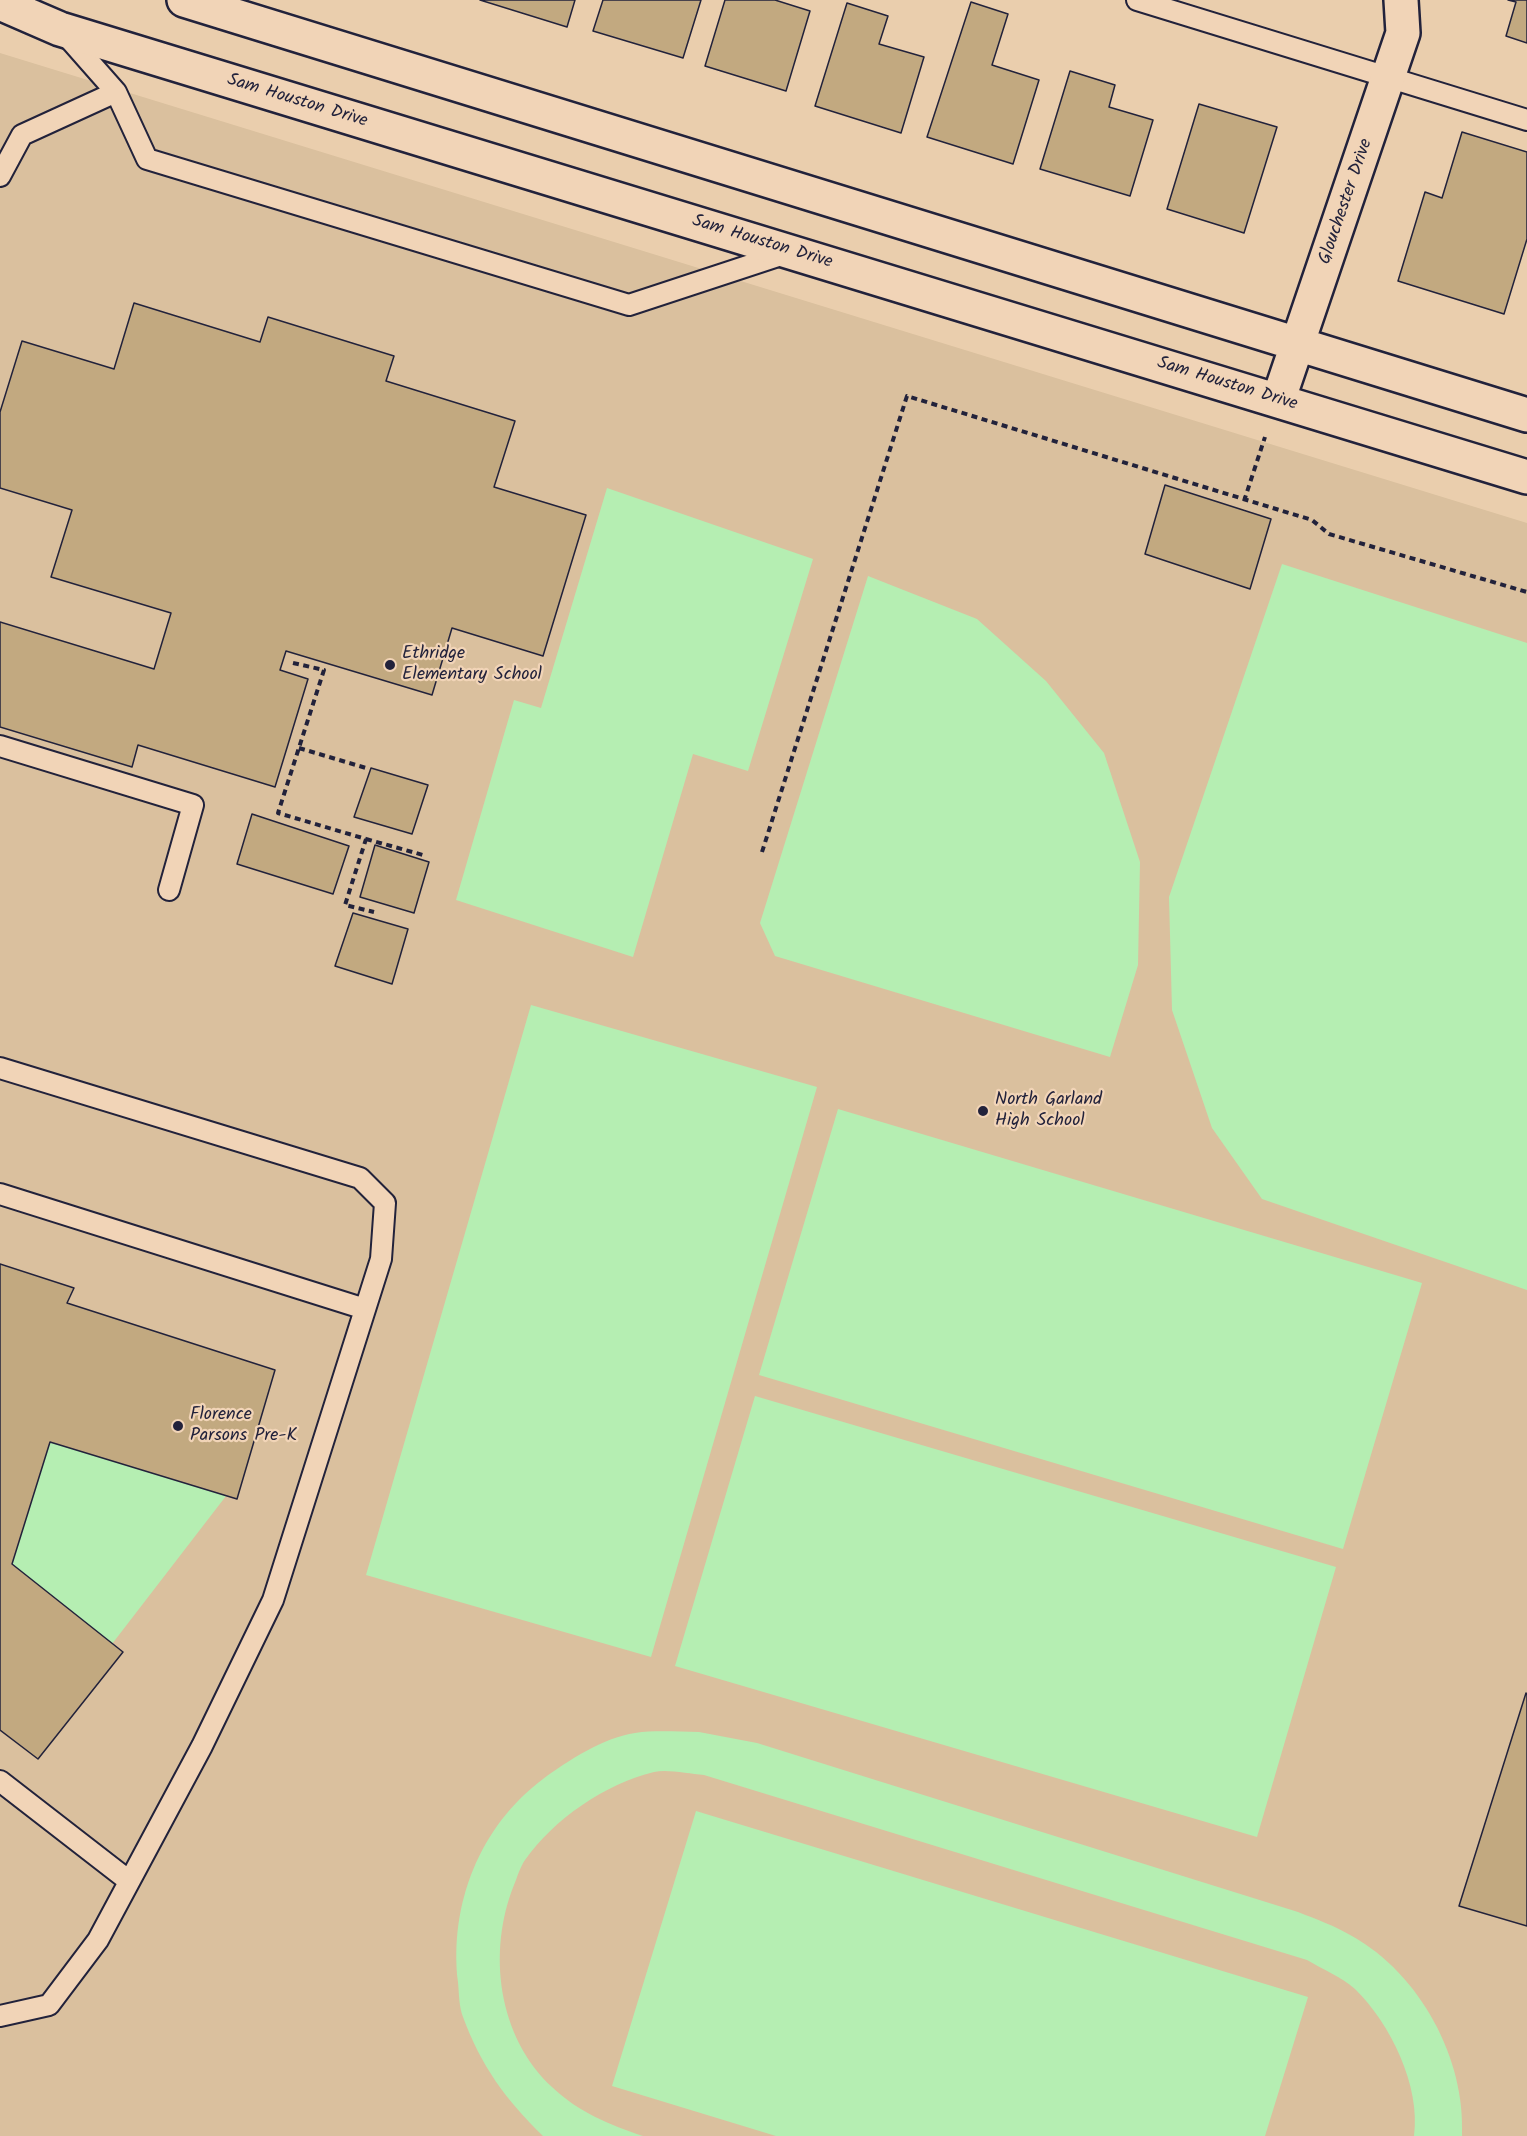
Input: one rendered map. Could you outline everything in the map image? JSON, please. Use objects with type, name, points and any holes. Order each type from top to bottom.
[{"type":"street","points":[[184,0],[1527,416]]},
{"type":"street","name":"Glouchester Drive","points":[[1278,401],[1390,77],[1403,33],[1401,0]]},
{"type":"street","name":"Sam Houston Drive","points":[[0,3],[60,29],[1527,477]]},
{"type":"lane","points":[[1137,0],[1527,120]]},
{"type":"lane","points":[[60,29],[116,92],[147,159],[629,305],[791,252]]},
{"type":"lane","points":[[0,176],[22,135],[116,92]]},
{"type":"lane","points":[[0,746],[193,805],[169,890]]},
{"type":"lane","points":[[0,1068],[360,1178],[385,1203],[381,1259],[273,1600],[202,1746],[98,1940],[49,2005],[0,2016]]},
{"type":"lane","points":[[0,1194],[365,1309]]},
{"type":"lane","points":[[0,1781],[129,1881]]},
{"type":"path","points":[[762,852],[907,396],[1312,520],[1329,534],[1527,592]]},
{"type":"path","points":[[1244,501],[1265,437]]},
{"type":"path","points":[[293,663],[324,670],[278,813],[423,855]]},
{"type":"path","points":[[299,748],[366,768]]},
{"type":"path","points":[[366,839],[345,905],[374,912]]},
{"type":"shaded area","name":"North Garland High School","points":[[0,53],[1527,523],[1527,2136],[0,2136]]},
{"type":"green space","points":[[607,488],[813,559],[748,771],[693,754],[633,957],[456,900],[514,700],[541,708]]},
{"type":"green space","points":[[1282,564],[1527,643],[1527,1290],[1262,1199],[1212,1128],[1172,1010],[1169,897]]},
{"type":"green space","points":[[868,576],[977,619],[1046,681],[1104,753],[1140,862],[1138,965],[1110,1057],[775,956],[760,923]]},
{"type":"green space","points":[[531,1005],[817,1087],[651,1657],[366,1575]]},
{"type":"green space","points":[[838,1109],[1422,1283],[1343,1549],[759,1375]]},
{"type":"green space","points":[[755,1396],[1336,1567],[1257,1837],[675,1666]]},
{"type":"green space","points":[[50,1442],[226,1496],[112,1644],[12,1564]]},
{"type":"green space","points":[[659,1731],[699,1732],[757,1743],[1298,1912],[1346,1932],[1376,1952],[1398,1972],[1418,1996],[1434,2021],[1447,2049],[1456,2078],[1461,2107],[1462,2136],[1414,2136],[1413,2097],[1408,2076],[1391,2037],[1368,2003],[1355,1989],[1307,1960],[704,1775],[666,1771],[654,1772],[617,1785],[599,1794],[566,1817],[550,1831],[525,1860],[514,1885],[501,1938],[500,1965],[509,2019],[519,2044],[534,2067],[562,2096],[595,2117],[643,2136],[543,2136],[517,2109],[486,2067],[462,2013],[456,1953],[464,1896],[473,1869],[486,1843],[521,1798],[543,1779],[575,1758],[623,1735]]},
{"type":"green space","points":[[696,1811],[1308,1997],[1265,2136],[776,2136],[612,2086]]},
{"type":"building","points":[[480,0],[575,0],[567,27]]},
{"type":"building","points":[[603,0],[701,0],[683,58],[593,31]]},
{"type":"building","points":[[725,0],[775,0],[810,11],[786,91],[705,66]]},
{"type":"building","points":[[1508,0],[1527,0],[1527,43],[1506,36],[1516,2]]},
{"type":"building","points":[[971,2],[1008,14],[992,65],[1039,80],[1013,164],[927,137]]},
{"type":"building","points":[[847,3],[888,16],[879,44],[924,57],[901,133],[815,106]]},
{"type":"building","points":[[1070,71],[1115,85],[1109,107],[1153,120],[1130,196],[1040,169]]},
{"type":"building","points":[[1199,104],[1277,127],[1244,233],[1167,209]]},
{"type":"building","points":[[1462,132],[1527,152],[1527,239],[1504,314],[1398,281],[1425,192],[1442,198]]},
{"type":"building","name":"Ethridge Elementary School","points":[[134,303],[260,342],[268,317],[394,356],[386,381],[515,421],[494,487],[586,515],[543,656],[452,628],[432,695],[286,651],[280,670],[308,679],[275,787],[138,745],[132,767],[0,727],[0,622],[154,669],[171,613],[51,577],[72,510],[0,488],[0,412],[22,341],[114,369]]},
{"type":"building","points":[[1165,485],[1271,519],[1250,589],[1145,554]]},
{"type":"building","points":[[371,768],[428,785],[412,834],[354,817]]},
{"type":"building","points":[[252,814],[349,846],[333,894],[237,864]]},
{"type":"building","points":[[375,845],[429,862],[414,913],[360,897]]},
{"type":"building","points":[[353,913],[408,929],[392,984],[335,966]]},
{"type":"building","name":"Florence Parsons Pre-K","points":[[0,1264],[74,1288],[67,1303],[275,1370],[237,1499],[50,1442],[12,1564],[123,1652],[38,1759],[0,1730]]},
{"type":"building","points":[[1527,1694],[1527,1926],[1459,1906]]},
{"type":"place","name":"Ethridge Elementary School","points":[[390,665]]},
{"type":"place","name":"North Garland High School","points":[[983,1111]]},
{"type":"place","name":"Florence Parsons Pre-K","points":[[178,1426]]}]
